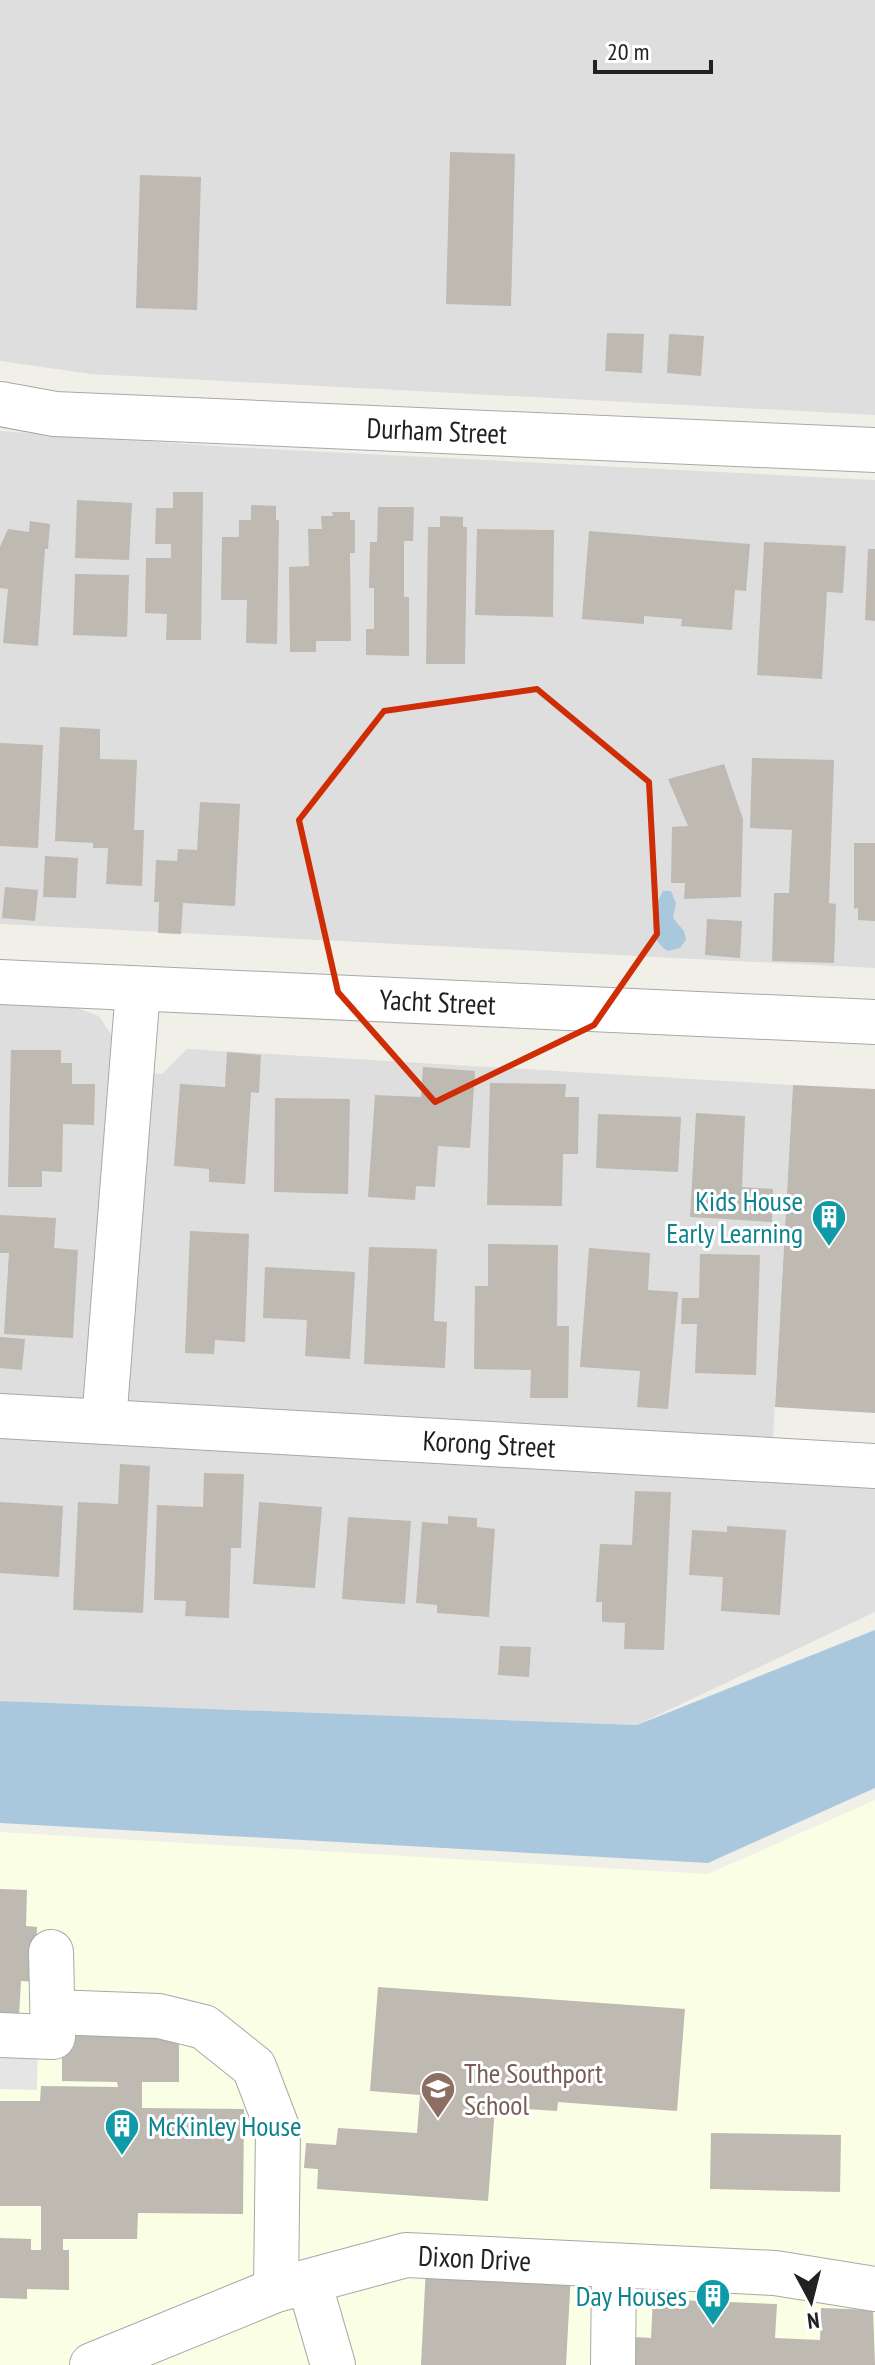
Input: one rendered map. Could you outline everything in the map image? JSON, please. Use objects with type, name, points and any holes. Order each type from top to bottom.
[{"type":"street","name":"Durham Street","points":[[0,404],[55,414],[875,450]]},
{"type":"street","name":"Yacht Street","points":[[0,982],[875,1022]]},
{"type":"street","points":[[104,1422],[138,989]]},
{"type":"street","name":"Korong Street","points":[[0,1416],[875,1466]]},
{"type":"street","points":[[0,2035],[53,2037],[51,1952]]},
{"type":"street","points":[[53,2012],[159,2016],[204,2027],[254,2067],[278,2130],[292,2286],[333,2365]]},
{"type":"street","name":"Dixon Drive","points":[[92,2365],[292,2286],[406,2255],[775,2273],[875,2289]]},
{"type":"street","points":[[613,2365],[614,2267]]},
{"type":"highlighted area","points":[[537,689],[649,782],[657,934],[594,1025],[435,1102],[338,992],[299,820],[384,711]]},
{"type":"shaded area","points":[[0,0],[875,0],[875,415],[91,374],[0,361]]},
{"type":"shaded area","points":[[0,431],[231,447],[875,480],[875,968],[0,924]]},
{"type":"shaded area","points":[[0,1004],[77,1008],[99,1016],[113,1037],[116,1070],[162,1074],[187,1049],[793,1085],[771,1474],[875,1479],[875,1612],[637,1725],[0,1701]]},
{"type":"shaded area","name":"The Southport School","points":[[875,1800],[875,2365],[0,2365],[0,1832],[708,1874]]},
{"type":"shaded area","points":[[0,2035],[38,2036],[37,2090],[0,2089]]},
{"type":"water","points":[[663,891],[671,891],[676,903],[673,918],[684,931],[686,940],[680,948],[668,951],[656,939],[653,924]]},
{"type":"water","points":[[875,1630],[875,1788],[708,1863],[0,1823],[0,1701],[637,1725]]},
{"type":"building","points":[[450,152],[515,154],[511,306],[446,304]]},
{"type":"building","points":[[140,175],[201,177],[197,310],[136,308]]},
{"type":"building","points":[[607,333],[644,334],[642,373],[605,371]]},
{"type":"building","points":[[669,334],[704,336],[701,376],[667,373]]},
{"type":"building","points":[[173,492],[203,492],[201,640],[166,640],[167,614],[145,613],[146,558],[171,558],[171,544],[155,544],[156,508],[173,508]]},
{"type":"building","points":[[77,500],[132,503],[129,560],[75,558]]},
{"type":"building","points":[[251,505],[276,506],[276,520],[279,520],[277,644],[246,643],[247,600],[221,600],[222,537],[239,537],[239,520],[251,520]]},
{"type":"building","points":[[378,507],[414,507],[413,541],[404,541],[404,597],[409,597],[409,656],[366,655],[366,629],[374,629],[374,588],[369,588],[370,542],[377,542]]},
{"type":"building","points":[[332,512],[350,512],[350,520],[355,520],[355,553],[350,553],[351,641],[316,641],[316,652],[290,652],[289,567],[309,566],[308,529],[322,529],[321,516],[333,516]]},
{"type":"building","points":[[440,516],[463,517],[463,527],[467,527],[465,664],[426,664],[428,527],[440,527]]},
{"type":"building","points":[[30,521],[50,524],[48,549],[45,549],[38,646],[3,643],[8,589],[0,588],[0,547],[8,529],[29,532]]},
{"type":"building","points":[[477,529],[554,530],[553,617],[475,615]]},
{"type":"building","points":[[589,531],[750,544],[746,591],[735,590],[732,630],[681,626],[682,619],[644,616],[644,624],[582,619]]},
{"type":"building","points":[[764,542],[846,546],[843,593],[827,592],[822,679],[757,675]]},
{"type":"building","points":[[868,549],[875,549],[875,621],[865,620]]},
{"type":"building","points":[[75,574],[129,575],[127,637],[73,635]]},
{"type":"building","points":[[60,727],[100,729],[100,759],[137,760],[134,830],[144,830],[142,886],[106,884],[108,848],[93,848],[93,843],[55,841]]},
{"type":"building","points":[[0,743],[43,745],[38,848],[0,846]]},
{"type":"building","points":[[752,758],[834,760],[829,903],[836,904],[834,963],[772,961],[774,893],[789,893],[792,830],[750,828]]},
{"type":"building","points":[[724,764],[743,819],[741,897],[684,899],[685,883],[671,883],[672,827],[688,826],[668,779]]},
{"type":"building","points":[[200,802],[240,804],[235,906],[183,903],[181,934],[158,933],[159,902],[154,902],[156,860],[177,861],[178,849],[197,850]]},
{"type":"building","points":[[854,843],[875,843],[875,921],[858,920],[858,908],[854,909]]},
{"type":"building","points":[[45,856],[78,858],[76,898],[43,897]]},
{"type":"building","points":[[5,887],[38,890],[35,921],[2,918]]},
{"type":"building","points":[[707,919],[742,921],[740,958],[705,955]]},
{"type":"building","points":[[11,1050],[61,1050],[61,1063],[72,1063],[72,1084],[95,1084],[94,1125],[63,1124],[62,1172],[42,1171],[42,1187],[8,1187]]},
{"type":"building","points":[[227,1052],[261,1055],[259,1093],[251,1092],[245,1184],[209,1182],[209,1169],[174,1166],[180,1084],[225,1087]]},
{"type":"building","points":[[423,1067],[475,1071],[470,1148],[438,1146],[435,1187],[416,1186],[415,1200],[368,1197],[375,1095],[421,1097]]},
{"type":"building","points":[[490,1083],[566,1084],[565,1097],[579,1097],[578,1154],[563,1154],[562,1206],[487,1205]]},
{"type":"building","name":"Kids House Early Learning","points":[[793,1085],[875,1089],[875,1413],[775,1407]]},
{"type":"building","points":[[275,1098],[350,1099],[348,1194],[274,1192]]},
{"type":"building","points":[[696,1113],[745,1116],[742,1187],[773,1189],[772,1222],[690,1217]]},
{"type":"building","points":[[598,1114],[681,1117],[678,1172],[596,1168]]},
{"type":"building","points":[[0,1215],[56,1218],[54,1248],[78,1250],[73,1338],[4,1334],[9,1253],[0,1253]]},
{"type":"building","points":[[190,1231],[249,1234],[245,1342],[215,1340],[214,1354],[185,1353]]},
{"type":"building","points":[[488,1244],[558,1245],[557,1326],[569,1326],[568,1398],[530,1398],[531,1370],[474,1369],[475,1286],[488,1286]]},
{"type":"building","points":[[369,1247],[437,1249],[434,1321],[447,1322],[445,1368],[364,1364]]},
{"type":"building","points":[[589,1248],[650,1253],[648,1290],[678,1292],[668,1409],[637,1407],[640,1371],[580,1367]]},
{"type":"building","points":[[700,1254],[760,1255],[756,1375],[695,1373],[697,1324],[681,1324],[682,1298],[699,1298]]},
{"type":"building","points":[[265,1267],[355,1272],[350,1359],[305,1356],[307,1320],[263,1318]]},
{"type":"building","points":[[0,1337],[25,1339],[22,1370],[0,1368]]},
{"type":"building","points":[[120,1464],[150,1466],[143,1613],[73,1610],[78,1502],[118,1504]]},
{"type":"building","points":[[204,1473],[244,1474],[241,1548],[231,1548],[229,1618],[185,1616],[186,1601],[154,1600],[157,1505],[203,1507]]},
{"type":"building","points":[[635,1491],[671,1492],[664,1650],[624,1649],[625,1623],[602,1622],[602,1602],[596,1602],[600,1544],[632,1545]]},
{"type":"building","points":[[0,1502],[63,1506],[59,1577],[0,1573]]},
{"type":"building","points":[[259,1502],[322,1507],[315,1588],[253,1584]]},
{"type":"building","points":[[448,1516],[477,1518],[477,1527],[495,1529],[489,1617],[437,1613],[437,1605],[416,1603],[422,1522],[448,1524]]},
{"type":"building","points":[[348,1517],[411,1521],[405,1604],[342,1599]]},
{"type":"building","points":[[727,1526],[786,1530],[780,1615],[721,1611],[723,1577],[689,1575],[692,1530],[727,1532]]},
{"type":"building","points":[[500,1646],[531,1647],[529,1677],[498,1675]]},
{"type":"building","points":[[0,1889],[27,1890],[26,1926],[37,1927],[35,1982],[21,1981],[19,2016],[0,2016]]},
{"type":"building","points":[[378,1987],[685,2009],[677,2111],[558,2102],[557,2111],[495,2107],[488,2201],[317,2189],[318,2169],[304,2168],[306,2143],[336,2145],[338,2128],[417,2133],[420,2095],[370,2091]]},
{"type":"building","name":"McKinley House","points":[[62,2034],[179,2035],[179,2082],[142,2082],[142,2108],[244,2109],[243,2214],[138,2213],[137,2239],[63,2239],[63,2250],[69,2250],[69,2290],[27,2289],[27,2299],[0,2298],[0,2238],[31,2239],[31,2250],[41,2250],[41,2206],[0,2206],[0,2101],[40,2101],[41,2086],[118,2087],[117,2082],[62,2081]]},
{"type":"building","points":[[711,2133],[841,2135],[840,2192],[710,2189]]},
{"type":"building","points":[[426,2267],[571,2273],[566,2365],[421,2365]]},
{"type":"building","name":"Day Houses","points":[[653,2299],[777,2304],[775,2338],[820,2340],[821,2308],[873,2310],[875,2365],[633,2365],[634,2337],[651,2338]]},
{"type":"place","name":"Kids House Early Learning","points":[[829,1248]]},
{"type":"place","name":"The Southport School","points":[[438,2120]]},
{"type":"place","name":"McKinley House","points":[[122,2157]]},
{"type":"place","name":"Day Houses","points":[[713,2327]]}]
